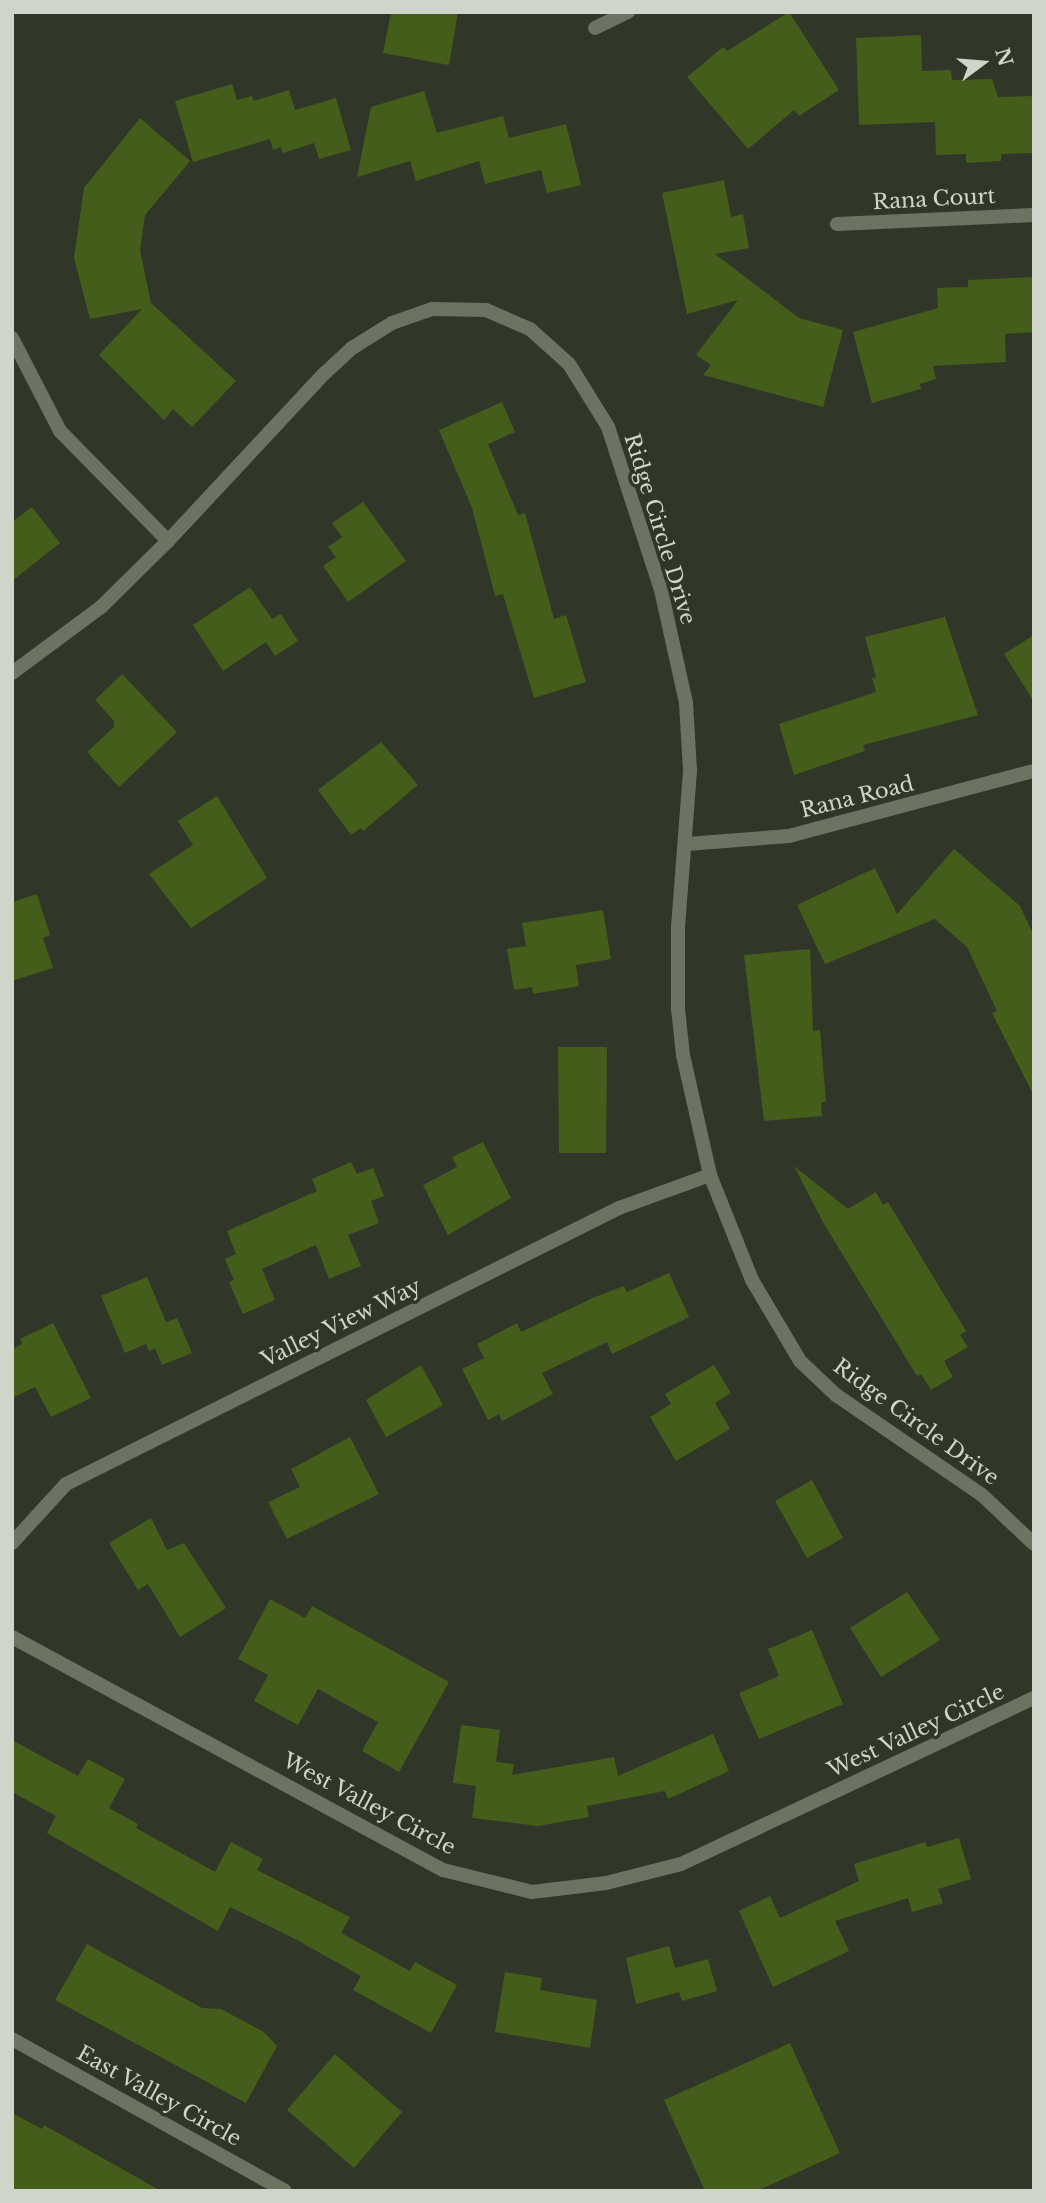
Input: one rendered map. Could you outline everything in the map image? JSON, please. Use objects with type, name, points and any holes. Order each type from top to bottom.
[{"type":"street","points":[[595,28],[628,12]]},
{"type":"street","name":"Rana Court","points":[[837,224],[1034,215]]},
{"type":"street","name":"Ridge Circle Drive","points":[[12,673],[101,607],[168,541],[324,374],[352,348],[392,323],[457,306],[486,310],[530,329],[569,364],[607,427],[661,590],[686,703],[690,771],[687,844],[678,927],[678,1009],[683,1055],[710,1175],[752,1280],[800,1361],[836,1395],[982,1495],[1034,1544]]},
{"type":"street","points":[[12,338],[60,431],[168,541]]},
{"type":"street","name":"Rana Road","points":[[687,844],[789,836],[1034,771]]},
{"type":"street","name":"Valley View Way","points":[[12,1543],[66,1484],[619,1208],[710,1175]]},
{"type":"street","name":"West Valley Circle","points":[[12,1637],[443,1870],[532,1892],[606,1883],[681,1864],[1034,1698]]},
{"type":"street","name":"East Valley Circle","points":[[12,2039],[285,2191]]},
{"type":"building","points":[[391,12],[458,12],[449,65],[383,53]]},
{"type":"building","points":[[789,12],[839,90],[799,116],[794,110],[748,149],[687,77],[723,47],[727,51]]},
{"type":"building","points":[[921,35],[922,71],[951,70],[952,80],[992,79],[998,97],[1034,96],[1034,153],[1001,154],[1001,161],[966,163],[966,154],[936,155],[935,122],[859,125],[856,38]]},
{"type":"building","points":[[232,84],[237,100],[252,96],[254,101],[289,90],[295,110],[336,98],[351,150],[319,159],[314,143],[283,153],[281,147],[273,150],[270,139],[193,162],[175,101]]},
{"type":"building","points":[[424,91],[437,133],[503,116],[509,138],[566,124],[581,185],[547,193],[541,170],[485,184],[479,161],[416,181],[410,161],[357,177],[371,107]]},
{"type":"building","points":[[140,118],[190,161],[145,215],[140,250],[151,303],[236,381],[192,427],[173,409],[164,420],[99,355],[142,309],[90,319],[74,258],[84,188]]},
{"type":"building","points":[[724,180],[731,217],[743,214],[749,248],[715,254],[799,318],[843,330],[823,407],[703,375],[711,365],[696,355],[738,300],[687,314],[662,193]]},
{"type":"building","points":[[1034,277],[1034,332],[1005,334],[1006,362],[933,366],[936,379],[920,384],[921,389],[872,403],[853,332],[938,308],[937,288],[968,287],[968,280]]},
{"type":"building","points":[[502,402],[515,432],[488,444],[518,515],[525,513],[554,619],[566,615],[586,682],[534,698],[503,594],[495,596],[472,508],[439,430]]},
{"type":"building","points":[[363,502],[406,561],[348,602],[323,566],[336,557],[328,547],[342,537],[332,523]]},
{"type":"building","points":[[32,507],[60,543],[12,581],[12,522]]},
{"type":"building","points":[[250,587],[272,619],[281,614],[298,641],[275,656],[266,642],[223,671],[193,625]]},
{"type":"building","points":[[945,617],[978,715],[863,745],[865,751],[794,775],[779,724],[876,692],[872,678],[876,677],[865,637]]},
{"type":"building","points":[[1034,635],[1034,702],[1004,654]]},
{"type":"building","points":[[122,674],[177,732],[119,787],[87,752],[114,727],[114,721],[95,700]]},
{"type":"building","points":[[381,742],[418,785],[363,831],[361,828],[351,835],[318,790]]},
{"type":"building","points":[[217,796],[267,878],[191,928],[149,874],[193,845],[178,821]]},
{"type":"building","points":[[954,849],[1020,906],[1034,936],[1034,1096],[992,1013],[997,1011],[967,947],[935,919],[825,964],[797,905],[875,868],[897,914]]},
{"type":"building","points":[[37,894],[50,935],[43,938],[53,968],[12,981],[12,902]]},
{"type":"building","points":[[603,910],[611,959],[576,965],[579,986],[533,994],[532,987],[514,990],[507,949],[526,946],[522,923]]},
{"type":"building","points":[[810,949],[813,1031],[820,1030],[826,1102],[821,1102],[822,1116],[764,1121],[744,955]]},
{"type":"building","points":[[558,1047],[607,1047],[606,1153],[559,1153]]},
{"type":"building","points":[[483,1142],[511,1198],[448,1235],[423,1185],[457,1167],[452,1157]]},
{"type":"building","points":[[351,1162],[357,1174],[373,1168],[384,1196],[371,1201],[379,1223],[348,1235],[361,1266],[329,1279],[316,1245],[262,1269],[275,1300],[243,1314],[229,1282],[234,1280],[225,1259],[236,1254],[227,1231],[317,1191],[312,1179]]},
{"type":"building","points":[[794,1166],[848,1209],[876,1192],[883,1205],[888,1202],[966,1331],[960,1335],[968,1347],[944,1361],[953,1377],[931,1390],[921,1374],[917,1376],[824,1224]]},
{"type":"building","points":[[669,1273],[689,1317],[612,1354],[607,1342],[542,1373],[553,1394],[502,1421],[499,1414],[488,1420],[462,1369],[484,1358],[477,1344],[517,1323],[521,1332],[595,1297],[624,1286],[627,1292]]},
{"type":"building","points":[[147,1277],[166,1322],[177,1318],[192,1353],[162,1365],[155,1348],[149,1351],[146,1344],[125,1353],[101,1296]]},
{"type":"building","points":[[53,1323],[91,1398],[51,1417],[35,1387],[12,1398],[12,1349],[22,1344],[20,1339]]},
{"type":"building","points":[[421,1365],[443,1405],[386,1437],[366,1400]]},
{"type":"building","points":[[714,1365],[731,1393],[715,1403],[730,1429],[676,1461],[650,1417],[671,1404],[665,1394]]},
{"type":"building","points":[[350,1437],[379,1494],[287,1539],[268,1502],[300,1487],[291,1469]]},
{"type":"building","points":[[812,1480],[843,1538],[807,1558],[775,1501]]},
{"type":"building","points":[[151,1518],[167,1550],[184,1543],[226,1608],[180,1637],[148,1584],[138,1590],[109,1543]]},
{"type":"building","points":[[907,1592],[940,1640],[881,1677],[850,1628]]},
{"type":"building","points":[[270,1599],[305,1618],[312,1606],[449,1682],[399,1772],[362,1751],[378,1722],[318,1689],[298,1725],[254,1701],[268,1675],[238,1659]]},
{"type":"building","points":[[812,1630],[843,1704],[759,1739],[739,1693],[779,1676],[768,1649]]},
{"type":"building","points":[[461,1725],[500,1730],[496,1762],[514,1764],[512,1775],[614,1757],[618,1776],[713,1734],[729,1771],[668,1799],[665,1791],[587,1806],[589,1817],[538,1826],[472,1818],[476,1786],[453,1783]]},
{"type":"building","points":[[12,1740],[78,1776],[88,1759],[125,1779],[109,1808],[138,1824],[136,1828],[215,1872],[231,1842],[263,1859],[257,1870],[350,1917],[341,1933],[410,1971],[415,1962],[457,1985],[431,2033],[353,1990],[361,1976],[295,1939],[230,1907],[218,1931],[47,1833],[56,1816],[12,1792]]},
{"type":"building","points":[[959,1838],[971,1879],[938,1889],[943,1903],[912,1912],[908,1898],[835,1921],[849,1951],[773,1987],[739,1911],[770,1896],[780,1918],[859,1881],[854,1864],[925,1842],[927,1847]]},
{"type":"building","points":[[87,1944],[202,2008],[221,2009],[264,2032],[277,2046],[246,2103],[55,2000]]},
{"type":"building","points":[[669,1946],[675,1968],[708,1959],[717,1991],[682,2001],[679,1992],[636,2004],[626,1958]]},
{"type":"building","points":[[505,1972],[542,1978],[540,1990],[597,2000],[590,2048],[495,2032]]},
{"type":"building","points":[[790,2043],[840,2153],[757,2191],[705,2191],[664,2100]]},
{"type":"building","points":[[335,2054],[402,2112],[354,2168],[287,2110]]},
{"type":"building","points":[[12,2113],[42,2129],[44,2125],[161,2191],[12,2191]]}]
